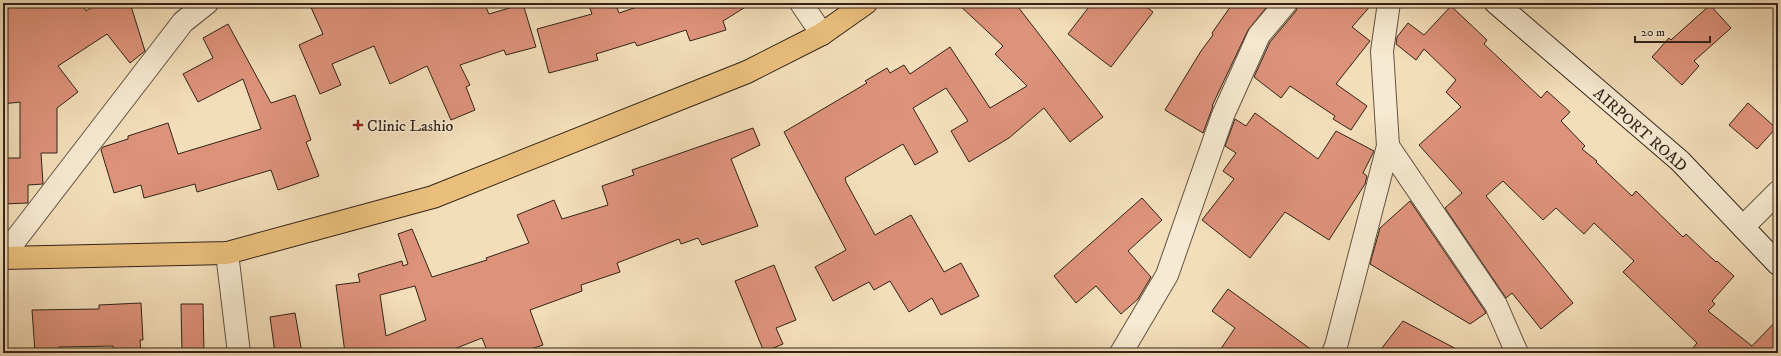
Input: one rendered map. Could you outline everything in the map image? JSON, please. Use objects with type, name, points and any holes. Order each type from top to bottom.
[{"type":"main road","points":[[3,257],[227,253],[433,197],[747,72],[822,34],[866,3]]},
{"type":"street","points":[[3,257],[184,22],[207,3]]},
{"type":"street","points":[[802,3],[822,34]]},
{"type":"street","points":[[1121,353],[1167,275],[1223,115],[1259,35],[1286,3]]},
{"type":"street","points":[[1333,353],[1388,146],[1382,51],[1390,3]]},
{"type":"street","name":"AIRPORT ROAD","points":[[1496,3],[1680,161],[1778,264]]},
{"type":"street","points":[[1388,146],[1496,305],[1517,353]]},
{"type":"street","points":[[1743,227],[1778,192]]},
{"type":"street","points":[[227,253],[239,353]]},
{"type":"building","points":[[3,3],[81,3],[86,11],[98,3],[130,3],[145,51],[130,63],[107,34],[58,66],[78,92],[57,108],[57,153],[41,153],[43,184],[28,185],[28,203],[3,204],[3,158],[20,158],[20,102],[3,104]]},
{"type":"building","points":[[309,3],[484,3],[489,14],[523,4],[536,47],[506,55],[504,50],[460,65],[470,85],[466,87],[475,110],[451,120],[427,66],[390,84],[374,46],[332,64],[341,85],[320,94],[299,45],[323,34]]},
{"type":"building","points":[[588,3],[615,3],[619,13],[649,3],[752,3],[723,21],[726,30],[690,41],[686,30],[637,46],[635,42],[596,54],[598,60],[549,73],[537,29],[592,14]]},
{"type":"building","points":[[957,3],[1015,3],[1103,117],[1070,142],[1044,108],[1009,138],[969,162],[951,131],[968,121],[946,88],[913,108],[938,152],[915,165],[903,144],[845,178],[846,182],[875,235],[911,215],[944,272],[961,263],[979,296],[941,315],[932,298],[909,312],[890,281],[874,290],[869,282],[833,301],[815,267],[846,250],[784,132],[867,83],[865,81],[887,68],[890,73],[904,65],[910,74],[950,47],[990,108],[1027,86],[995,54],[1003,46]]},
{"type":"building","points":[[1092,3],[1142,3],[1153,12],[1111,67],[1068,34]]},
{"type":"building","points":[[1233,3],[1270,3],[1248,30],[1212,106],[1203,133],[1165,110],[1201,51],[1213,35],[1212,33]]},
{"type":"building","points":[[1298,3],[1373,3],[1352,27],[1370,41],[1336,84],[1367,106],[1351,130],[1333,119],[1335,116],[1290,86],[1281,98],[1254,77],[1270,42],[1296,11]]},
{"type":"building","points":[[1710,5],[1731,28],[1694,61],[1699,66],[1682,85],[1652,57],[1669,38],[1671,40]]},
{"type":"building","points":[[1451,6],[1487,40],[1484,44],[1541,98],[1547,91],[1570,112],[1561,121],[1585,146],[1582,149],[1597,161],[1596,162],[1632,196],[1636,191],[1683,237],[1686,234],[1716,262],[1717,261],[1734,276],[1712,301],[1715,304],[1708,311],[1752,346],[1778,319],[1778,353],[1689,353],[1697,343],[1623,272],[1634,261],[1594,223],[1584,234],[1556,208],[1543,220],[1503,181],[1486,196],[1573,303],[1541,329],[1512,293],[1506,298],[1445,208],[1462,193],[1419,145],[1461,107],[1446,92],[1456,80],[1424,49],[1416,60],[1396,44],[1397,37],[1408,23],[1424,35]]},
{"type":"building","points":[[228,24],[271,103],[295,95],[311,140],[306,142],[319,176],[278,190],[271,170],[197,192],[195,184],[144,198],[141,185],[114,193],[101,150],[103,147],[128,139],[128,136],[168,123],[178,154],[261,129],[243,79],[198,102],[183,74],[213,58],[203,38]]},
{"type":"building","points":[[1748,103],[1776,128],[1757,149],[1729,125]]},
{"type":"building","points":[[1255,113],[1318,159],[1336,131],[1374,151],[1363,173],[1367,176],[1365,184],[1329,240],[1285,212],[1250,258],[1202,220],[1234,179],[1223,171],[1236,153],[1225,146],[1235,119],[1246,126]]},
{"type":"building","points":[[753,128],[760,145],[731,159],[758,226],[702,245],[698,238],[681,244],[679,239],[617,263],[620,272],[581,285],[582,291],[530,310],[543,345],[519,353],[488,353],[482,338],[444,353],[345,353],[336,285],[360,282],[358,274],[402,261],[403,266],[408,264],[398,234],[412,229],[432,277],[487,260],[486,258],[529,243],[517,215],[554,200],[562,219],[608,205],[602,186],[634,175],[632,170]],"holes":[[[415,286],[426,320],[386,336],[380,295]]]},
{"type":"building","points":[[1142,198],[1162,220],[1128,251],[1151,277],[1138,299],[1121,314],[1096,286],[1076,303],[1054,276]]},
{"type":"building","points":[[1410,201],[1486,313],[1470,324],[1370,264],[1380,228]]},
{"type":"building","points":[[774,265],[796,320],[776,328],[783,344],[764,352],[735,281]]},
{"type":"building","points":[[1228,289],[1316,353],[1218,353],[1235,328],[1212,311]]},
{"type":"building","points":[[141,303],[143,340],[140,340],[141,353],[114,353],[113,346],[59,347],[59,353],[35,353],[32,310],[99,309],[99,305]]},
{"type":"building","points":[[181,304],[203,304],[204,353],[182,353]]},
{"type":"building","points":[[295,313],[302,353],[275,353],[270,317]]},
{"type":"building","points":[[1403,321],[1464,353],[1378,353]]},
{"type":"place","name":"Clinic Lashio","points":[[358,125]]}]
